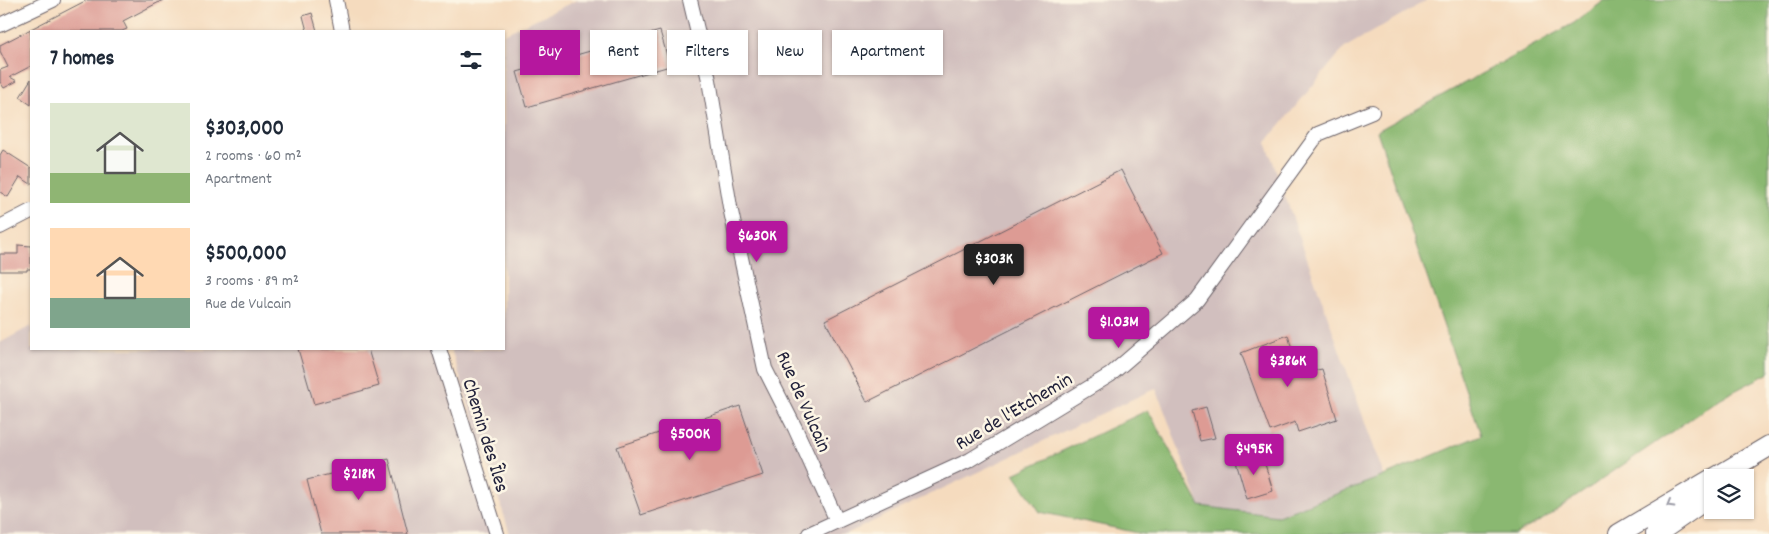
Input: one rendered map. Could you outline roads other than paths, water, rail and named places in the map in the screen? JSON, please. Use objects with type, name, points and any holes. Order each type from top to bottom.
[{"type":"highway","points":[[1729,469],[1769,446]]},
{"type":"highway","points":[[1751,469],[1769,456]]},
{"type":"highway","points":[[1619,534],[1704,484]]},
{"type":"highway","points":[[1656,534],[1704,501]]},
{"type":"street","points":[[0,25],[53,0]]},
{"type":"street","points":[[336,0],[342,30]]},
{"type":"street","name":"Rue de Vulcain","points":[[690,0],[709,80],[730,207],[765,370],[795,428],[837,521]]},
{"type":"street","name":"Rue de l'Etchemin","points":[[809,534],[970,460],[1110,375],[1196,300],[1318,134],[1372,112]]},
{"type":"street","points":[[0,227],[30,212]]},
{"type":"street","name":"Chemin des Îles","points":[[439,350],[497,534]]}]
